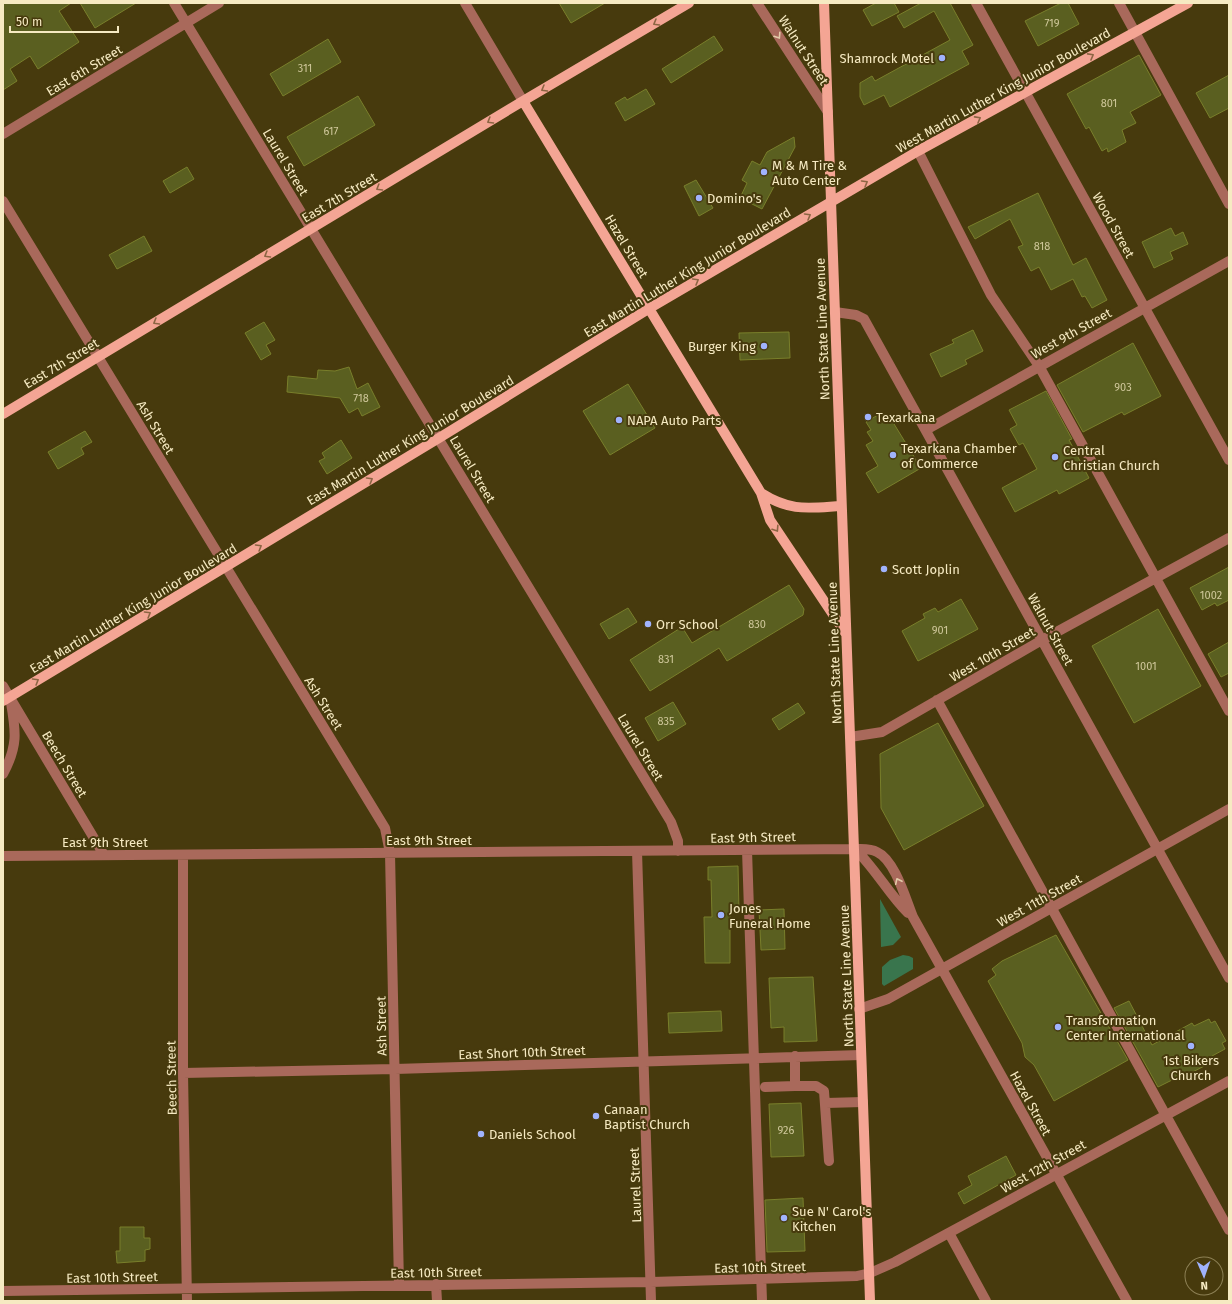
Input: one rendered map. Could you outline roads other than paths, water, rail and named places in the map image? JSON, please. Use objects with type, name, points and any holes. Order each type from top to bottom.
[{"type":"main road","name":"East 7th Street","points":[[3,414],[523,101],[689,3]]},
{"type":"main road","name":"North State Line Avenue","points":[[824,3],[870,1301]]},
{"type":"main road","name":"West Martin Luther King Junior Boulevard","points":[[831,202],[918,152],[1188,3]]},
{"type":"main road","name":"Hazel Street","points":[[523,101],[762,493],[777,503],[791,507],[841,506]]},
{"type":"main road","name":"East Martin Luther King Junior Boulevard","points":[[6,699],[439,438],[650,308],[831,202]]},
{"type":"main road","points":[[762,493],[770,520],[846,634]]},
{"type":"street","name":"Laurel Street","points":[[174,3],[671,822],[678,841],[678,851]]},
{"type":"street","name":"East 6th Street","points":[[3,134],[219,3]]},
{"type":"street","name":"Hazel Street","points":[[464,3],[523,101]]},
{"type":"street","name":"Walnut Street","points":[[757,3],[828,112]]},
{"type":"street","name":"Wood Street","points":[[976,3],[1229,460]]},
{"type":"street","points":[[1119,3],[1229,204]]},
{"type":"street","points":[[918,152],[991,295],[1039,366],[1229,711]]},
{"type":"street","name":"Ash Street","points":[[3,201],[382,822],[388,837],[390,853],[399,1285]]},
{"type":"street","name":"West 9th Street","points":[[926,430],[1229,261]]},
{"type":"street","name":"Walnut Street","points":[[835,312],[856,315],[864,319],[1229,978]]},
{"type":"street","name":"West 10th Street","points":[[850,737],[882,732],[1042,640],[1229,538]]},
{"type":"street","name":"Beech Street","points":[[3,686],[6,699],[104,855]]},
{"type":"street","points":[[3,774],[11,759],[16,733],[6,699]]},
{"type":"street","points":[[937,700],[1229,1230]]},
{"type":"street","name":"West 11th Street","points":[[859,1009],[884,1001],[1229,809]]},
{"type":"street","name":"Hazel Street","points":[[855,849],[868,862],[888,891],[913,917]]},
{"type":"street","name":"Hazel Street","points":[[855,849],[872,850],[883,856],[891,867],[913,917],[1055,1175],[1127,1301]]},
{"type":"street","name":"East 9th Street","points":[[3,856],[855,849]]},
{"type":"street","points":[[748,850],[762,1301]]},
{"type":"street","name":"Laurel Street","points":[[637,851],[652,1301]]},
{"type":"street","name":"Beech Street","points":[[183,855],[183,1073],[187,1301]]},
{"type":"street","name":"East Short 10th Street","points":[[183,1073],[395,1069],[644,1060],[861,1055]]},
{"type":"street","points":[[795,1056],[795,1086]]},
{"type":"street","name":"West 12th Street","points":[[870,1274],[949,1233],[1229,1080]]},
{"type":"street","points":[[765,1087],[821,1087],[824,1091],[826,1103],[829,1161]]},
{"type":"street","points":[[826,1103],[863,1102]]},
{"type":"street","points":[[949,1233],[986,1301]]},
{"type":"street","name":"East 10th Street","points":[[3,1291],[761,1280],[846,1278],[870,1274]]},
{"type":"street","points":[[436,1284],[437,1301]]},
{"type":"place","name":"Shamrock Motel","points":[[942,58]]},
{"type":"place","name":"M & M Tire & Auto Center","points":[[764,172]]},
{"type":"place","name":"Domino's","points":[[699,198]]},
{"type":"place","name":"Burger King","points":[[764,346]]},
{"type":"place","name":"Texarkana","points":[[868,417]]},
{"type":"place","name":"NAPA Auto Parts","points":[[619,420]]},
{"type":"place","name":"Texarkana Chamber of Commerce","points":[[893,455]]},
{"type":"place","name":"Central Christian Church","points":[[1055,457]]},
{"type":"place","name":"Scott Joplin","points":[[884,569]]},
{"type":"place","name":"Orr School","points":[[648,624]]},
{"type":"place","name":"Jones Funeral Home","points":[[721,915]]},
{"type":"place","name":"Transformation Center International","points":[[1058,1027]]},
{"type":"place","name":"1st Bikers Church","points":[[1191,1046]]},
{"type":"place","name":"Canaan Baptist Church","points":[[596,1116]]},
{"type":"place","name":"Daniels School","points":[[481,1134]]},
{"type":"place","name":"Sue N' Carol's Kitchen","points":[[784,1218]]}]
